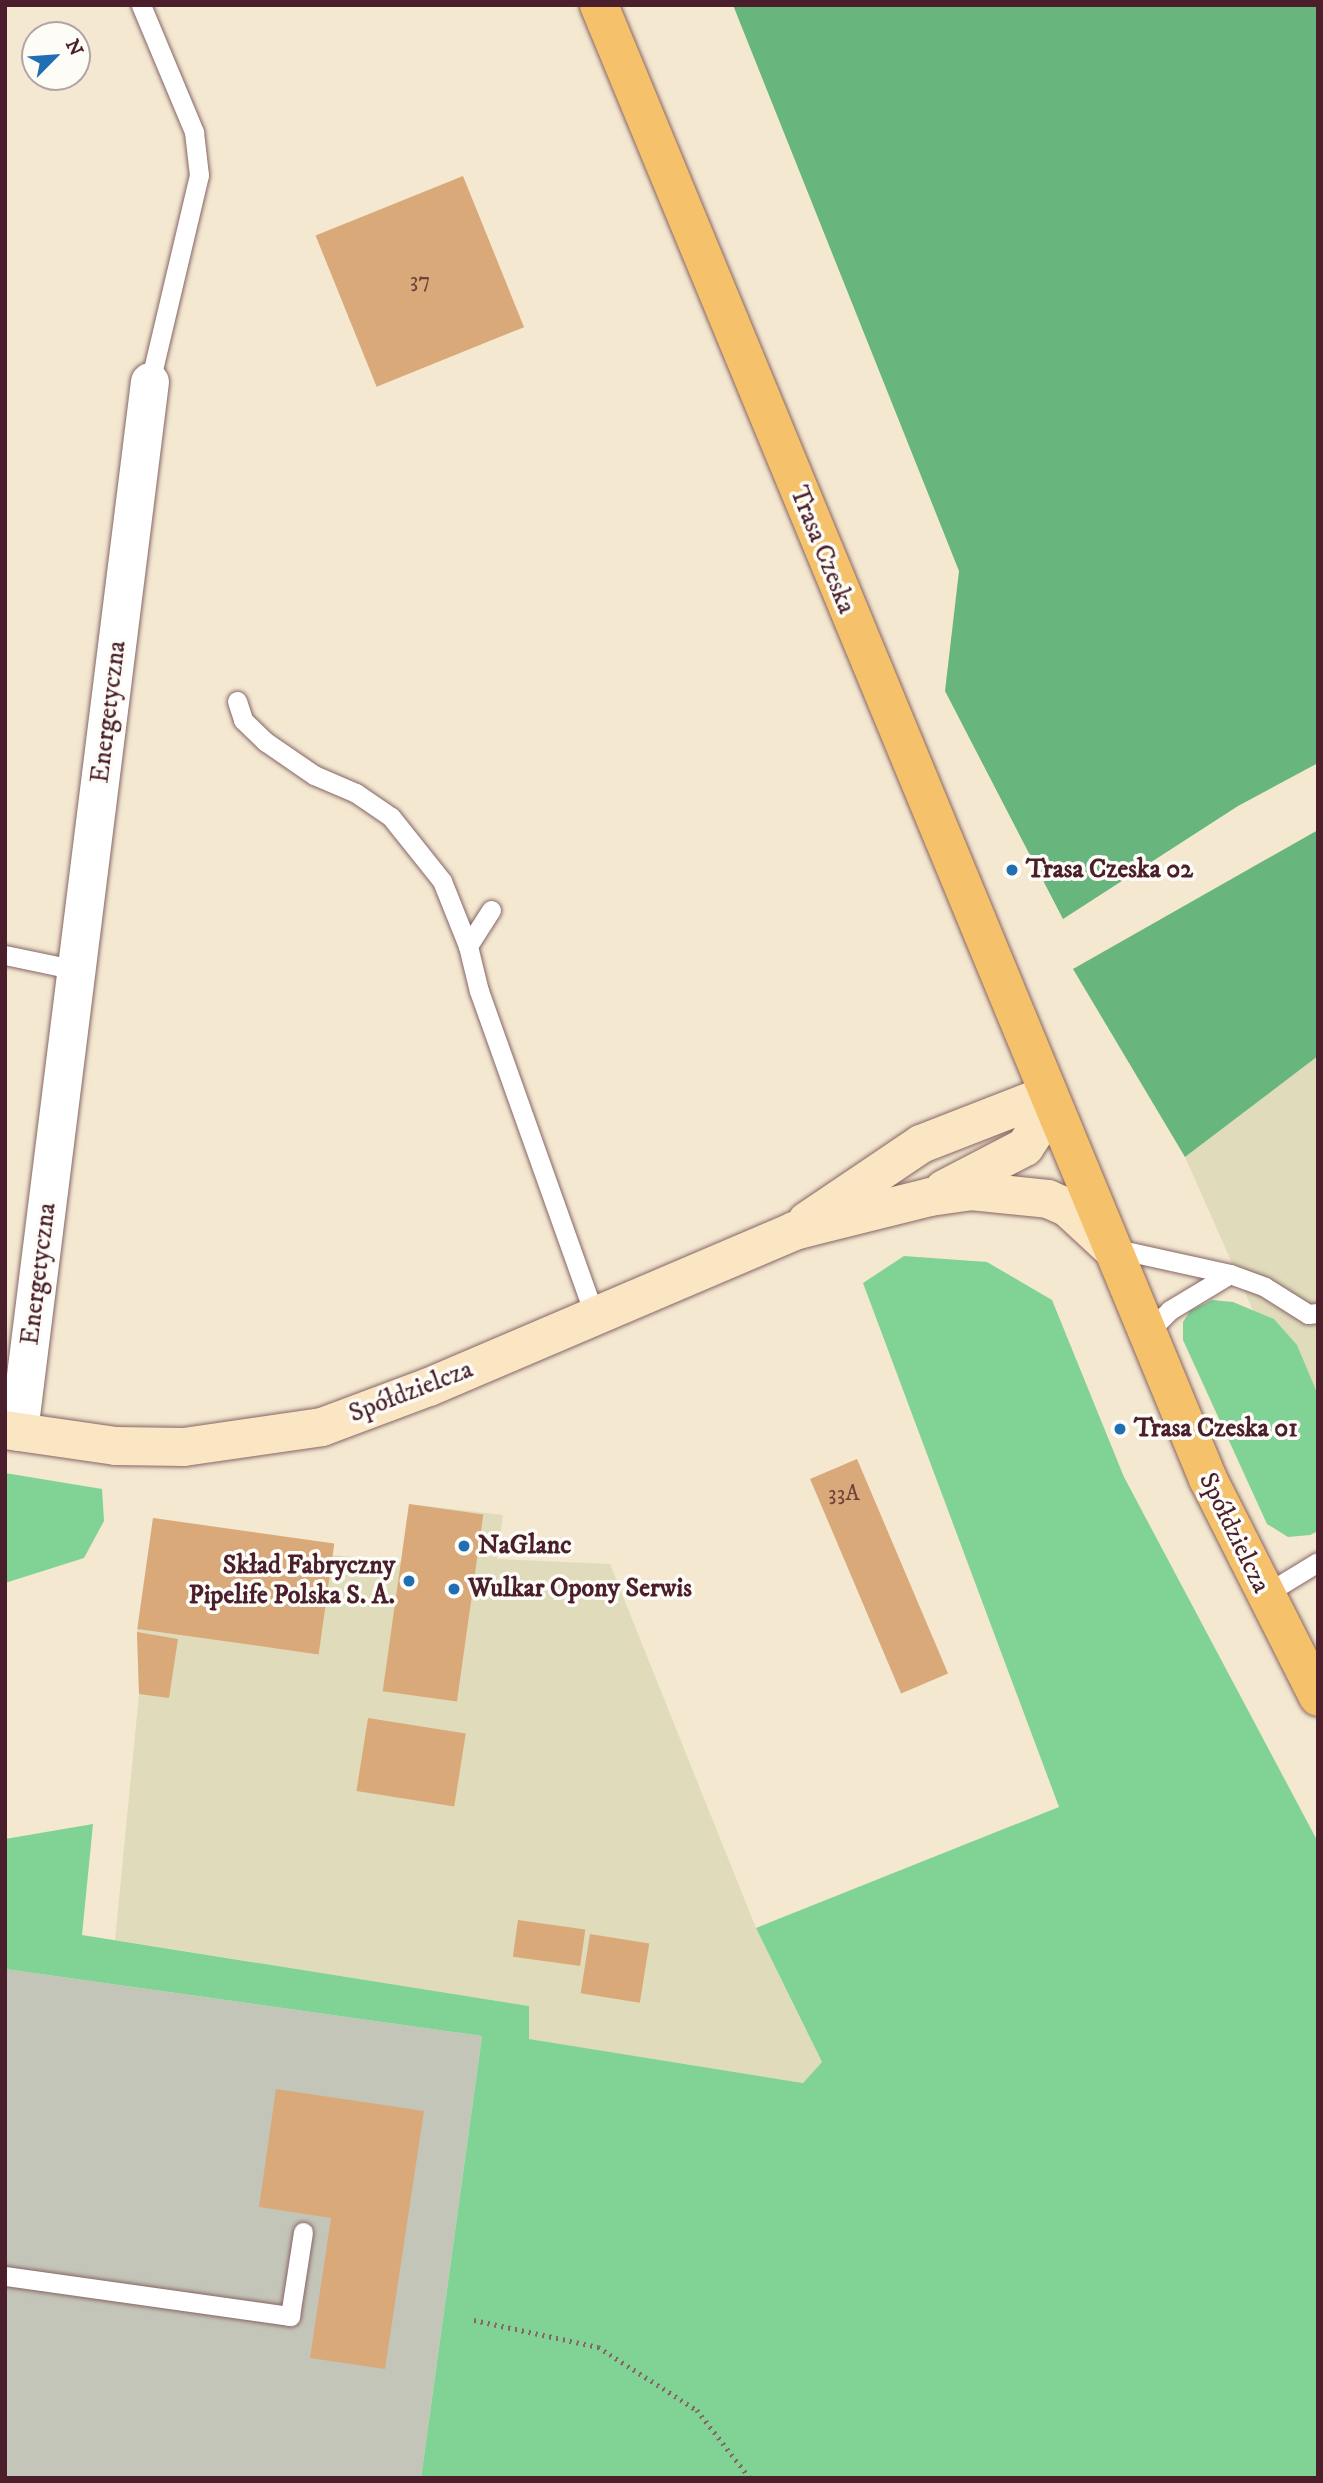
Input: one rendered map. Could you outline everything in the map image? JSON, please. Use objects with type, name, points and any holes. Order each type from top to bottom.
[{"type":"main road","name":"Trasa Czeska","points":[[599,5],[1047,1095]]},
{"type":"main road","name":"Spółdzielcza","points":[[1047,1095],[1208,1479],[1264,1595],[1318,1697]]},
{"type":"street","name":"Energetyczna","points":[[12,1431],[77,970],[150,382]]},
{"type":"street","name":"Spółdzielcza","points":[[930,1197],[1025,1147],[1042,1121],[1047,1095]]},
{"type":"street","name":"Spółdzielcza","points":[[794,1230],[921,1144],[1047,1095]]},
{"type":"street","name":"Spółdzielcza","points":[[12,1431],[116,1446],[184,1447],[322,1427],[595,1317],[794,1230],[930,1197],[971,1191],[1048,1199],[1068,1208],[1111,1248]]},
{"type":"lane","name":"Energetyczna","points":[[141,5],[194,132],[199,175],[150,382]]},
{"type":"lane","points":[[237,701],[243,720],[266,741],[314,775],[356,793],[391,817],[442,881],[468,946],[479,991],[595,1317]]},
{"type":"lane","points":[[468,946],[491,910]]},
{"type":"lane","points":[[5,961],[6,955],[77,970]]},
{"type":"lane","points":[[1111,1248],[1230,1274],[1265,1287],[1308,1314],[1318,1313]]},
{"type":"lane","points":[[1146,1334],[1170,1310],[1230,1274]]},
{"type":"lane","points":[[1264,1595],[1318,1562]]},
{"type":"lane","points":[[5,2276],[290,2316],[303,2232]]},
{"type":"path","points":[[474,2320],[598,2347],[697,2410],[750,2478]]},
{"type":"shaded area","points":[[1318,1056],[1318,1457],[1185,1157]]},
{"type":"shaded area","points":[[409,1504],[503,1515],[497,1559],[610,1564],[756,1928],[822,2062],[803,2083],[528,2039],[528,2006],[115,1940],[139,1694],[137,1629],[153,1518],[334,1545],[333,1555],[401,1562]]},
{"type":"shaded area","points":[[5,1969],[482,2036],[421,2478],[5,2478]]},
{"type":"green space","points":[[733,5],[1318,5],[1318,763],[1238,806],[1063,919],[945,691],[959,571]]},
{"type":"green space","points":[[1318,830],[1318,1056],[1185,1157],[1073,969]]},
{"type":"green space","points":[[904,1256],[987,1262],[1052,1300],[1124,1477],[1318,1842],[1318,2478],[421,2478],[482,2036],[5,1969],[5,1839],[93,1824],[82,1935],[529,2006],[529,2039],[803,2083],[822,2062],[756,1928],[1059,1807],[863,1283]]},
{"type":"green space","points":[[1212,1300],[1233,1302],[1274,1319],[1297,1345],[1318,1395],[1318,1531],[1310,1535],[1288,1537],[1267,1524],[1183,1340],[1183,1322],[1190,1311]]},
{"type":"green space","points":[[5,1473],[102,1489],[104,1521],[84,1558],[5,1583]]},
{"type":"building","points":[[463,176],[524,327],[377,387],[316,236]]},
{"type":"building","points":[[857,1459],[948,1673],[901,1693],[810,1479]]},
{"type":"building","points":[[409,1504],[483,1514],[457,1702],[383,1691]]},
{"type":"building","points":[[153,1518],[334,1543],[319,1654],[137,1629]]},
{"type":"building","points":[[137,1632],[178,1639],[169,1698],[139,1694]]},
{"type":"building","points":[[368,1718],[466,1733],[454,1807],[356,1791]]},
{"type":"building","points":[[518,1920],[585,1929],[580,1966],[513,1957]]},
{"type":"building","points":[[590,1934],[649,1943],[640,2003],[581,1993]]},
{"type":"building","points":[[276,2089],[424,2111],[385,2369],[310,2358],[331,2218],[259,2207]]},
{"type":"place","name":"Trasa Czeska 02","points":[[1012,870]]},
{"type":"place","name":"Trasa Czeska 01","points":[[1120,1429]]},
{"type":"place","name":"NaGlanc","points":[[464,1546]]},
{"type":"place","name":"Skład Fabryczny Pipelife Polska S. A.","points":[[409,1581]]},
{"type":"place","name":"Wulkar Opony Serwis","points":[[454,1589]]}]
